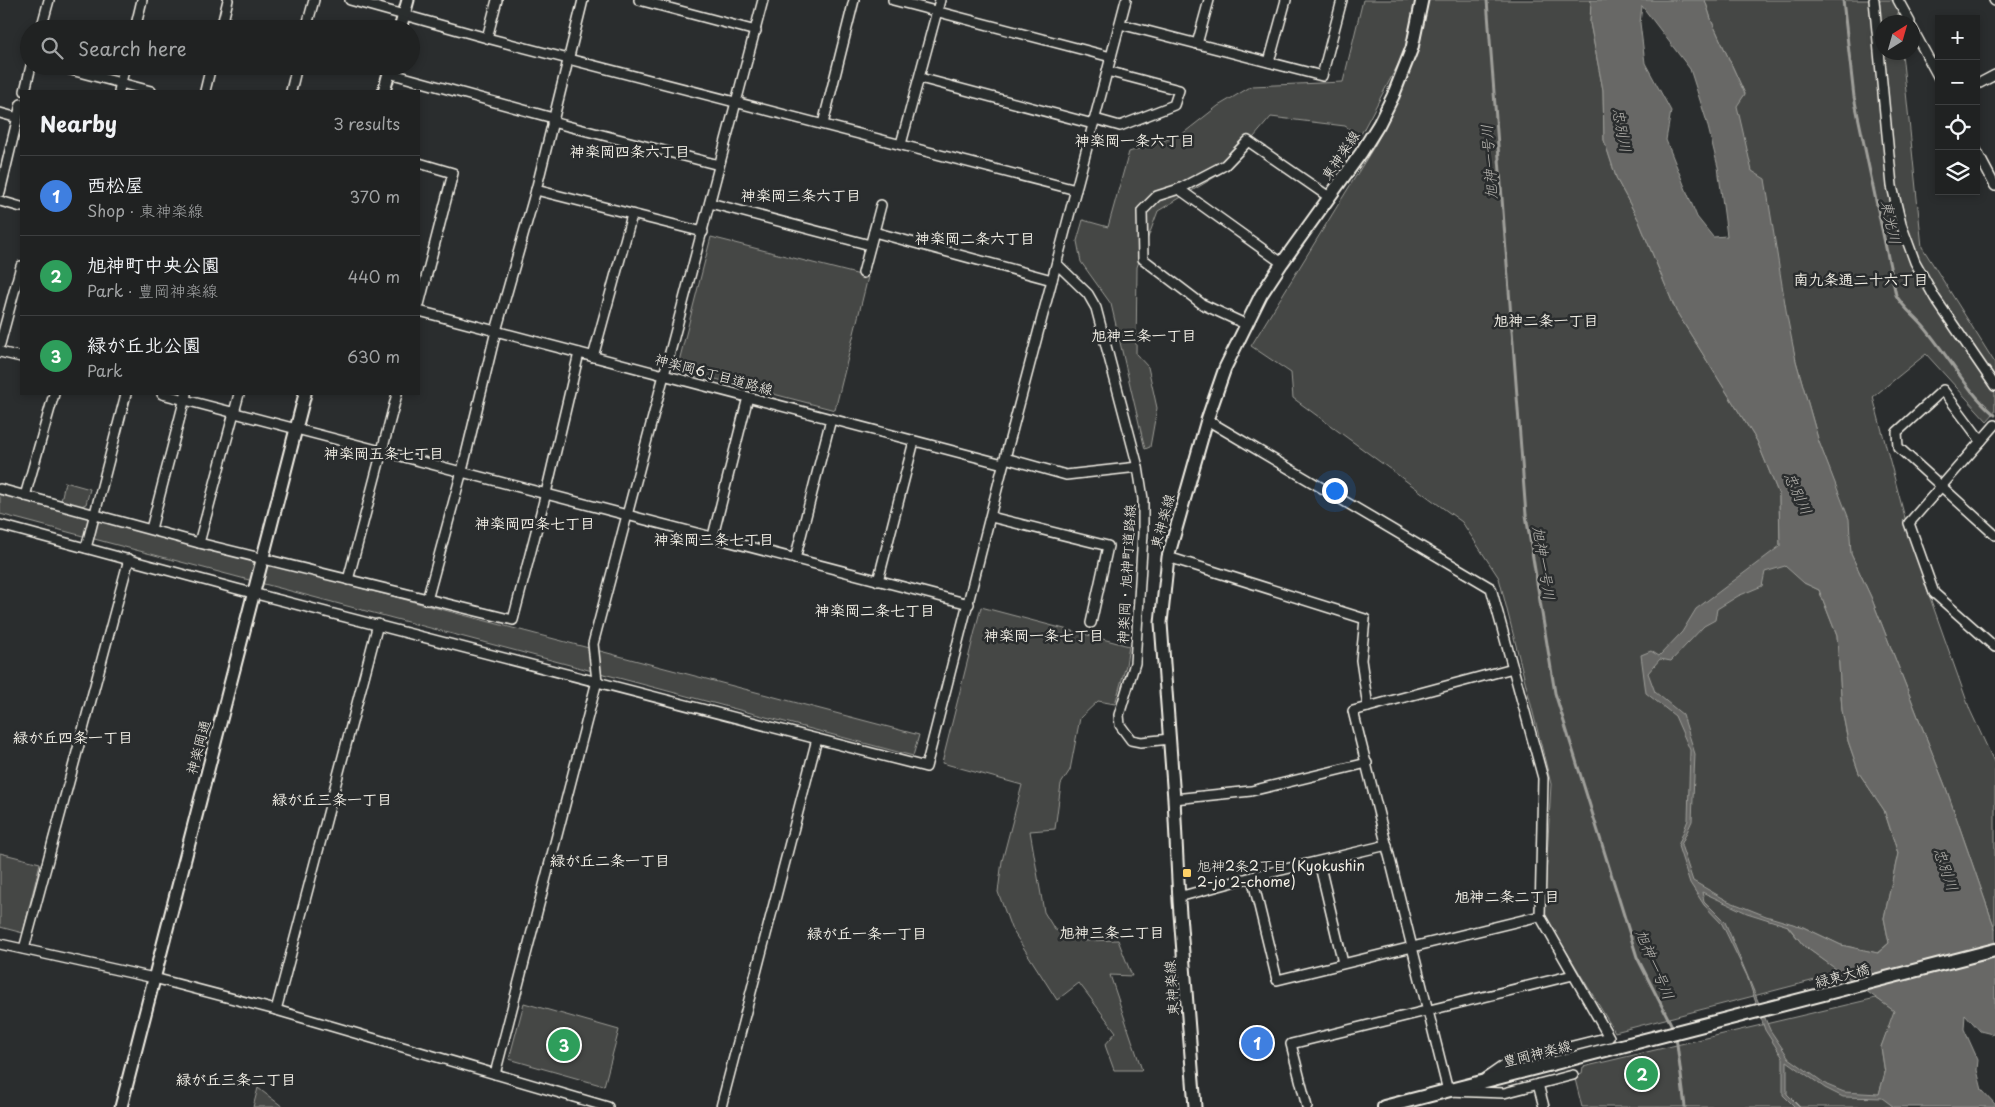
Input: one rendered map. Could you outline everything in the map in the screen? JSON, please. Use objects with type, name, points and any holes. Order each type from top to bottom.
[{"type":"main road","name":"緑東大橋","points":[[1697,1028],[1995,950]]},
{"type":"main road","name":"豊岡神楽線","points":[[1384,1107],[1697,1028]]},
{"type":"street","points":[[43,20],[49,0]]},
{"type":"street","points":[[137,20],[142,0]]},
{"type":"street","points":[[223,20],[228,0]]},
{"type":"street","points":[[308,20],[314,0]]},
{"type":"street","points":[[350,0],[487,38],[1076,190]]},
{"type":"street","points":[[402,20],[408,0]]},
{"type":"street","points":[[487,38],[497,0]]},
{"type":"street","points":[[427,600],[462,471],[496,331],[536,190],[583,0]]},
{"type":"street","points":[[639,0],[756,31]]},
{"type":"street","points":[[495,1074],[597,681],[593,644],[629,514],[763,0]]},
{"type":"street","points":[[823,124],[854,0]]},
{"type":"street","points":[[893,0],[1111,57]]},
{"type":"street","points":[[901,144],[940,0]]},
{"type":"street","points":[[0,525],[254,593],[926,767],[1004,461],[1126,0]]},
{"type":"street","points":[[1197,44],[1210,0]]},
{"type":"street","points":[[1269,62],[1286,0]]},
{"type":"street","points":[[1120,24],[1322,76],[1342,0]]},
{"type":"street","name":"東神楽線","points":[[1195,1107],[1179,895],[1162,623],[1168,557],[1207,420],[1224,368],[1261,295],[1282,262],[1365,145],[1393,96],[1412,48],[1422,0]]},
{"type":"street","points":[[1874,0],[1892,186],[1901,224],[1915,262],[1935,298],[1995,386]]},
{"type":"street","points":[[1898,0],[1906,15]]},
{"type":"street","points":[[1920,43],[1935,71]]},
{"type":"street","points":[[920,78],[1094,122],[1120,126],[1174,105],[1179,90],[1107,71]]},
{"type":"street","points":[[25,90],[29,75]]},
{"type":"street","points":[[83,75],[120,87],[143,90]]},
{"type":"street","points":[[204,90],[208,75]]},
{"type":"street","points":[[291,90],[295,75]]},
{"type":"street","points":[[384,90],[389,75]]},
{"type":"street","points":[[406,75],[552,120],[719,165]]},
{"type":"street","points":[[1980,83],[1995,75]]},
{"type":"street","points":[[0,192],[20,109]]},
{"type":"street","points":[[0,113],[18,118]]},
{"type":"street","points":[[1245,324],[1202,304],[1143,259],[1142,211],[1157,196],[1179,189],[1225,165],[1248,141],[1329,197]]},
{"type":"street","points":[[1980,158],[1995,186]]},
{"type":"street","points":[[420,163],[453,173],[420,301]]},
{"type":"street","points":[[1179,189],[1282,262]]},
{"type":"street","points":[[536,190],[703,232]]},
{"type":"street","points":[[0,201],[20,207]]},
{"type":"street","points":[[710,203],[870,245]]},
{"type":"street","points":[[864,273],[881,205]]},
{"type":"street","points":[[593,357],[632,214]]},
{"type":"street","points":[[874,232],[1052,280]]},
{"type":"street","name":"神楽岡・旭神町道路線","points":[[1057,264],[1088,294],[1096,308],[1138,467],[1143,498],[1143,533],[1135,663],[1119,715],[1120,725],[1131,740],[1141,742],[1170,739]]},
{"type":"street","points":[[0,344],[20,270]]},
{"type":"street","name":"神楽岡6丁目道路線","points":[[420,311],[914,441],[1066,475],[1138,467]]},
{"type":"street","points":[[0,352],[20,357]]},
{"type":"street","points":[[0,489],[199,543],[513,620],[546,493],[579,353]]},
{"type":"street","points":[[1981,441],[1943,390],[1897,432],[1898,446],[1995,535]]},
{"type":"street","points":[[25,496],[54,395]]},
{"type":"street","points":[[86,548],[126,395]]},
{"type":"street","points":[[170,395],[185,397],[234,412],[968,604]]},
{"type":"street","points":[[199,543],[239,395]]},
{"type":"street","name":"神楽岡通","points":[[121,1107],[305,395]]},
{"type":"street","points":[[348,580],[397,395]]},
{"type":"street","points":[[151,529],[185,397]]},
{"type":"street","points":[[713,536],[748,397]]},
{"type":"street","points":[[795,559],[831,419]]},
{"type":"street","points":[[1207,420],[1491,588],[1543,778],[1540,916],[1609,1037],[1509,1062],[1480,1082]]},
{"type":"street","points":[[1995,426],[1909,523],[1934,593],[1995,647]]},
{"type":"street","points":[[878,580],[914,441]]},
{"type":"street","points":[[990,517],[1108,546],[1091,623]]},
{"type":"street","points":[[1168,557],[1365,619],[1361,660],[1368,707]]},
{"type":"street","points":[[24,949],[128,559]]},
{"type":"street","points":[[276,1010],[378,624]]},
{"type":"street","points":[[1513,668],[1353,711],[1448,1091],[1504,1093],[1573,1076]]},
{"type":"street","points":[[721,1107],[818,739]]},
{"type":"street","points":[[1174,799],[1251,791],[1367,763]]},
{"type":"street","points":[[1179,895],[1186,896],[1252,877],[1387,845]]},
{"type":"street","points":[[1319,862],[1343,963]]},
{"type":"street","points":[[1252,877],[1277,980],[1540,916]]},
{"type":"street","points":[[0,944],[154,978],[276,1010],[608,1107]]},
{"type":"street","points":[[1307,1107],[1291,1044],[1573,974]]},
{"type":"street","points":[[1538,1084],[1544,1107]]},
{"type":"shaded area","points":[[1363,0],[1416,0],[1408,46],[1360,136],[1345,126],[1271,117],[1225,171],[1158,211],[1137,267],[1136,354],[1148,367],[1157,408],[1150,447],[1145,449],[1111,304],[1081,262],[1077,241],[1083,220],[1108,227],[1129,152],[1181,135],[1218,106],[1252,86],[1343,82]]},
{"type":"shaded area","points":[[1428,0],[1591,0],[1590,23],[1603,90],[1604,140],[1617,180],[1638,219],[1676,311],[1757,441],[1779,495],[1780,546],[1804,583],[1819,590],[1837,636],[1842,710],[1848,741],[1859,773],[1884,810],[1898,854],[1884,918],[1889,943],[1877,953],[1841,945],[1803,927],[1788,923],[1788,927],[1804,946],[1842,973],[1615,1032],[1544,914],[1551,784],[1499,578],[1462,522],[1293,398],[1291,373],[1251,346],[1375,145],[1399,99],[1419,47]]},
{"type":"shaded area","points":[[1705,0],[1896,0],[1898,15],[1875,15],[1875,60],[1903,60],[1922,247],[1995,363],[1995,412],[1987,421],[1926,354],[1873,397],[1905,518],[1928,592],[1970,710],[1995,764],[1995,929],[1946,788],[1871,597],[1851,554],[1848,519],[1819,442],[1796,361],[1736,105],[1745,94],[1712,22]]},
{"type":"shaded area","points":[[711,237],[868,277],[835,410],[677,369]]},
{"type":"shaded area","points":[[65,482],[90,489],[86,504],[79,507],[61,501]]},
{"type":"shaded area","points":[[0,493],[919,735],[913,756],[0,514]]},
{"type":"shaded area","points":[[981,607],[1129,646],[1126,665],[1115,704],[1098,701],[1080,718],[1070,770],[1061,784],[1055,829],[1030,831],[1044,912],[1055,930],[1075,931],[1083,941],[1118,940],[1132,976],[1110,975],[1142,1070],[1114,1070],[1105,1045],[1116,1032],[1079,983],[1057,1000],[1011,928],[998,892],[1002,861],[1022,785],[942,763]]},
{"type":"shaded area","points":[[0,853],[40,863],[23,933],[0,927]]},
{"type":"shaded area","points":[[1876,998],[1895,1011],[1881,1047],[1885,1073],[1879,1094],[1894,1107],[1582,1107],[1574,1075],[1582,1073],[1583,1067]]},
{"type":"shaded area","points":[[524,1003],[619,1030],[604,1086],[509,1059]]},
{"type":"shaded area","points":[[258,1088],[283,1107],[253,1107]]},
{"type":"water","name":"忠別川","points":[[1591,0],[1705,0],[1712,22],[1745,94],[1737,106],[1752,171],[1765,179],[1796,361],[1819,442],[1849,519],[1851,554],[1871,597],[1946,788],[1995,929],[1995,1030],[1992,1034],[1980,1031],[1965,1014],[1964,1029],[1978,1060],[1977,1070],[1982,1090],[1995,1104],[1995,1107],[1894,1107],[1882,1098],[1843,1097],[1825,1088],[1787,1061],[1787,1094],[1800,1107],[1795,1107],[1783,1095],[1783,1058],[1765,1030],[1747,976],[1722,924],[1704,905],[1690,883],[1678,846],[1688,820],[1690,750],[1675,716],[1646,693],[1641,655],[1651,651],[1659,656],[1682,632],[1696,609],[1780,546],[1779,495],[1757,441],[1676,311],[1638,219],[1617,180],[1604,140],[1603,90],[1590,23]],"holes":[[[1642,6],[1690,69],[1706,119],[1718,167],[1727,236],[1713,237],[1697,217],[1666,140],[1671,111],[1645,63],[1640,23]],[[1785,566],[1804,583],[1819,590],[1837,636],[1842,710],[1848,741],[1859,773],[1884,810],[1898,853],[1884,918],[1889,943],[1878,953],[1841,945],[1803,927],[1766,916],[1728,901],[1693,881],[1681,845],[1692,821],[1695,754],[1683,715],[1655,692],[1648,673],[1660,659],[1671,661],[1704,626],[1715,620],[1717,609],[1738,596],[1762,586],[1765,572]],[[1702,892],[1747,913],[1788,926],[1804,946],[1894,1011],[1881,1047],[1885,1073],[1879,1094],[1844,1092],[1827,1085],[1789,1058],[1770,1030],[1725,922],[1704,901]]]},
{"type":"waterway","name":"旭神一号川","points":[[1487,0],[1526,515],[1555,693],[1637,957],[1674,1030]]},
{"type":"waterway","name":"東光川","points":[[1843,0],[1854,97],[1896,295],[1933,338],[1975,395],[1995,415]]},
{"type":"waterway","name":"旭神一号川","points":[[1676,1036],[1685,1107]]},
{"type":"place","name":"旭神2条2丁目 (Kyokushin 2-jo 2-chome)","points":[[1187,873]]},
{"type":"place","name":"西松屋","points":[[1257,1043]]},
{"type":"place","name":"緑が丘北公園","points":[[564,1045]]},
{"type":"place","name":"旭神町中央公園","points":[[1642,1074]]},
{"type":"district","name":"神楽岡一条六丁目","points":[[1135,139]]},
{"type":"district","name":"神楽岡四条六丁目","points":[[630,150]]},
{"type":"district","name":"神楽岡三条六丁目","points":[[801,194]]},
{"type":"district","name":"神楽岡二条六丁目","points":[[975,237]]},
{"type":"district","name":"南九条通二十六丁目","points":[[1861,278]]},
{"type":"district","name":"旭神二条一丁目","points":[[1546,319]]},
{"type":"district","name":"旭神三条一丁目","points":[[1144,334]]},
{"type":"district","name":"神楽岡五条七丁目","points":[[384,452]]},
{"type":"district","name":"神楽岡四条七丁目","points":[[535,522]]},
{"type":"district","name":"神楽岡三条七丁目","points":[[714,538]]},
{"type":"district","name":"神楽岡二条七丁目","points":[[875,609]]},
{"type":"district","name":"神楽岡一条七丁目","points":[[1044,634]]},
{"type":"district","name":"緑が丘四条一丁目","points":[[73,736]]},
{"type":"district","name":"緑が丘三条一丁目","points":[[332,798]]},
{"type":"district","name":"緑が丘二条一丁目","points":[[610,859]]},
{"type":"district","name":"旭神二条二丁目","points":[[1507,895]]},
{"type":"district","name":"旭神三条二丁目","points":[[1112,931]]},
{"type":"district","name":"緑が丘一条一丁目","points":[[867,932]]},
{"type":"district","name":"緑が丘三条二丁目","points":[[236,1078]]}]
